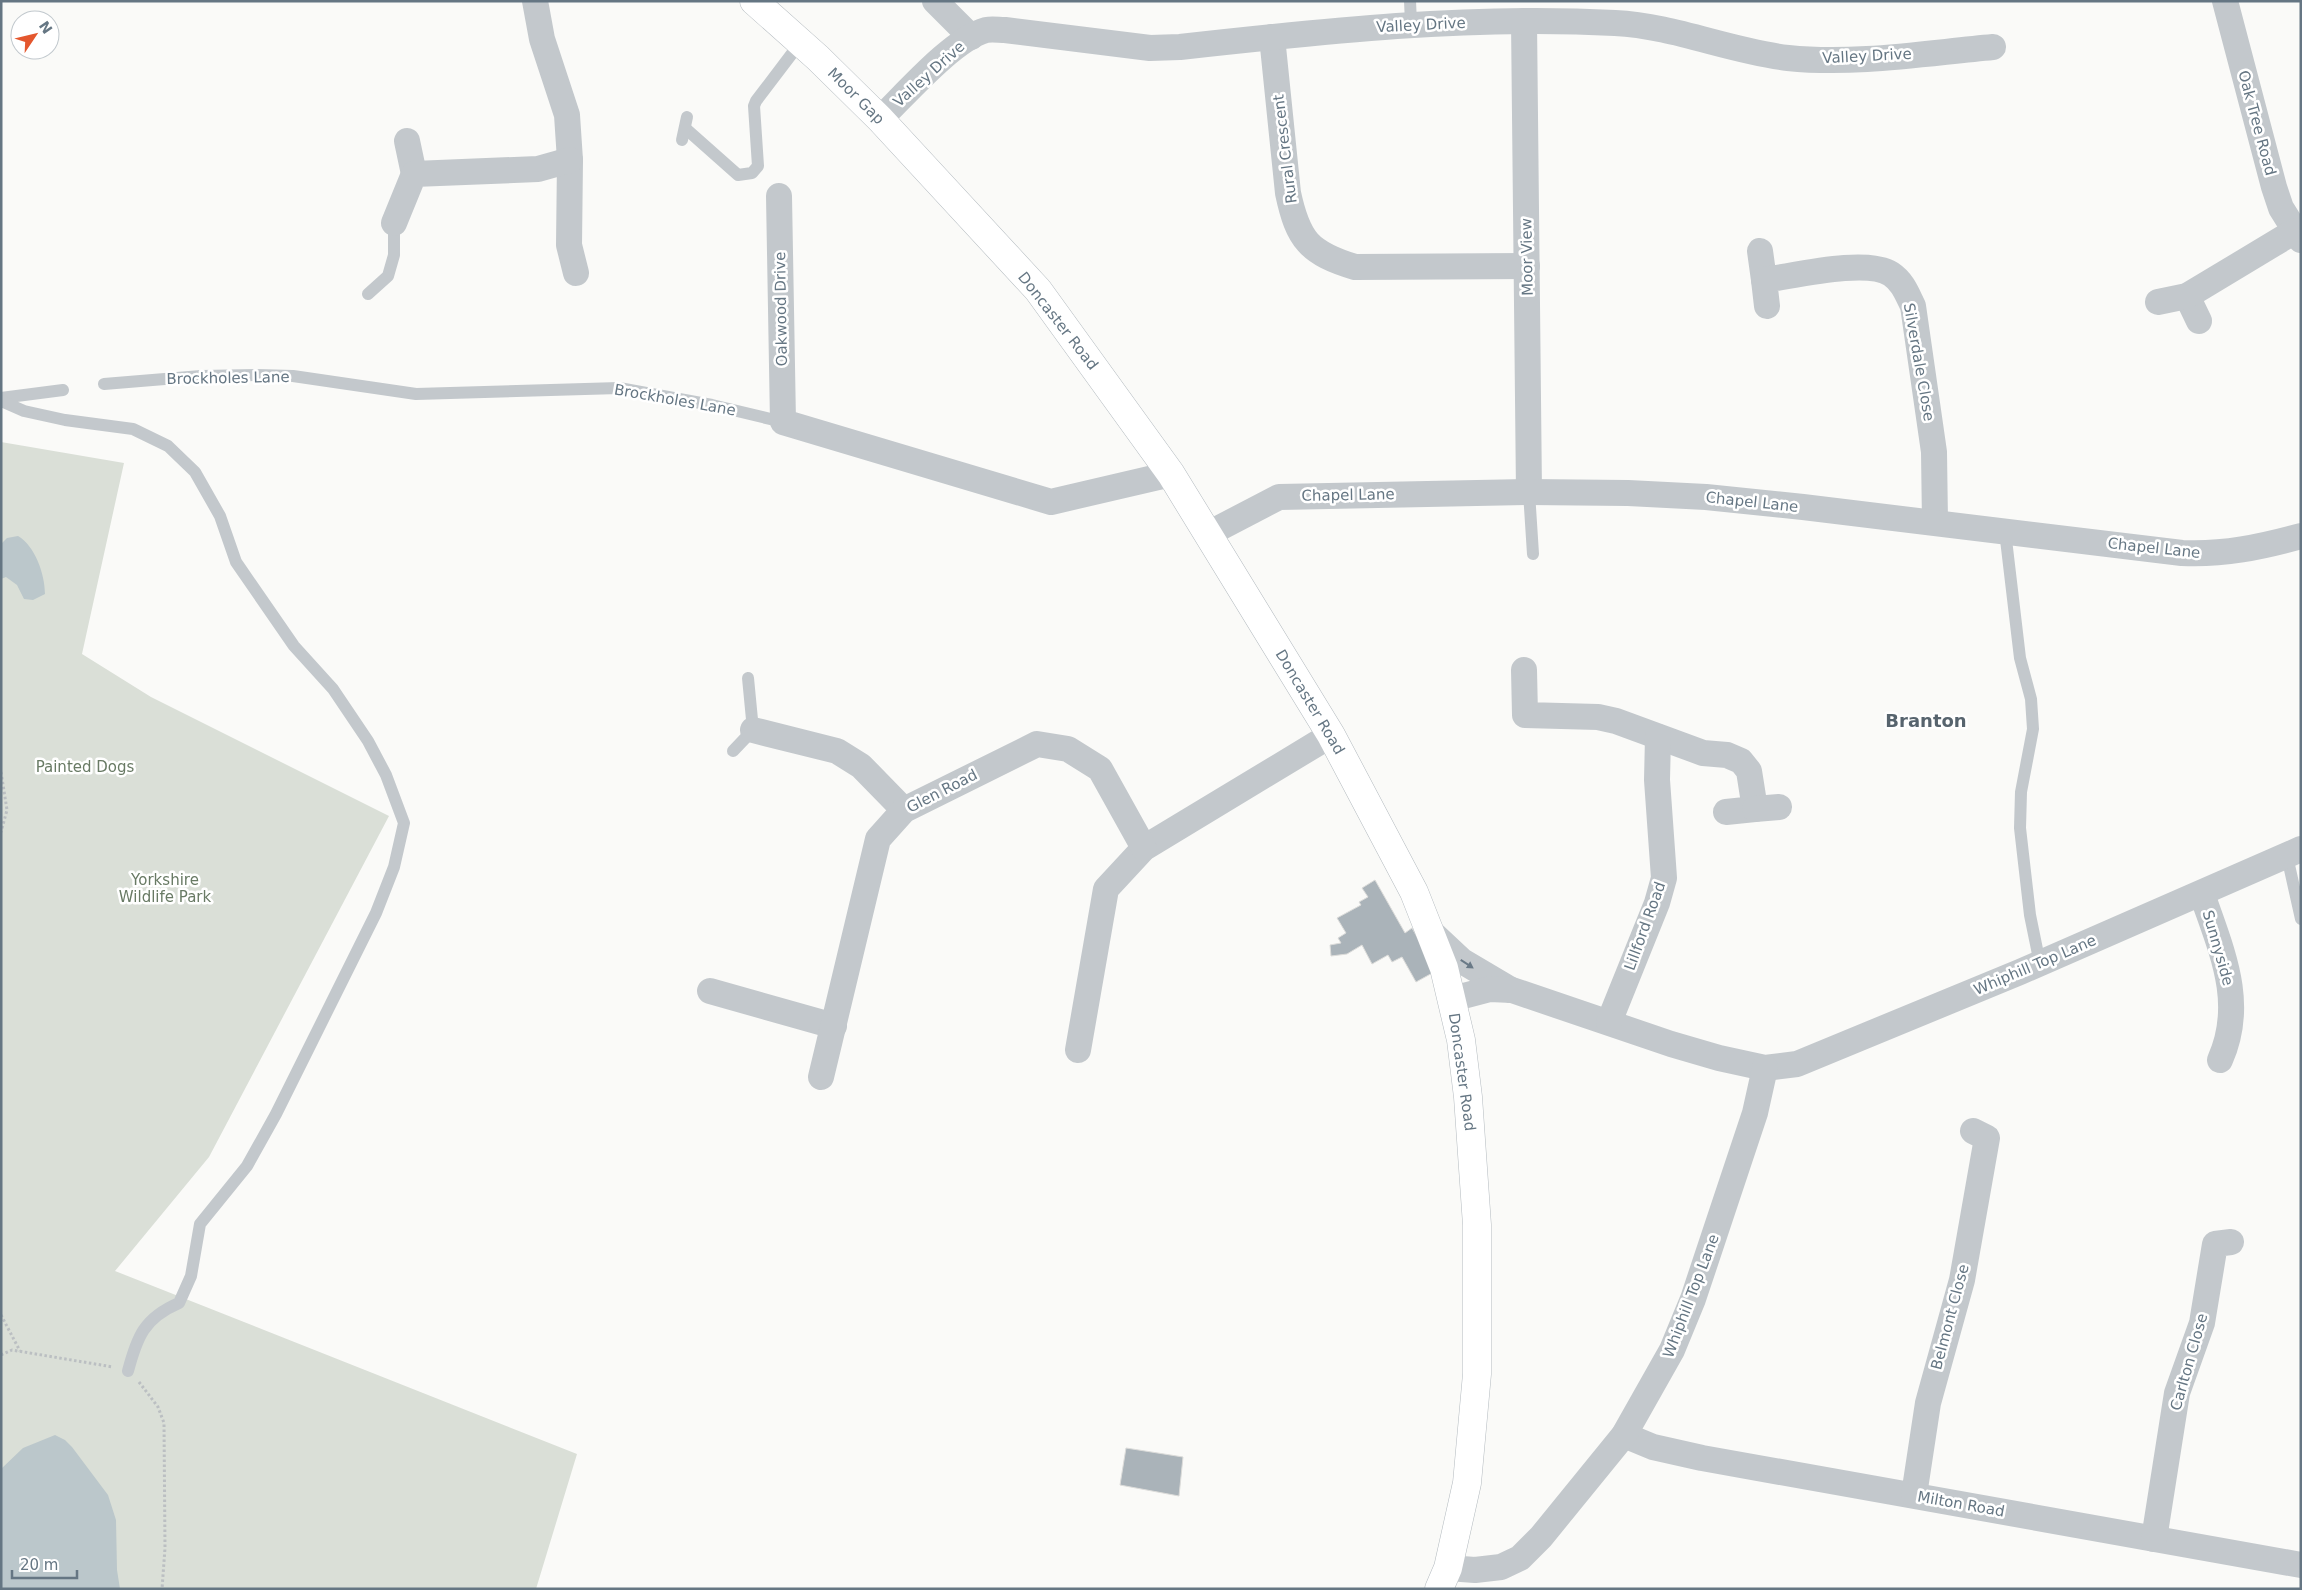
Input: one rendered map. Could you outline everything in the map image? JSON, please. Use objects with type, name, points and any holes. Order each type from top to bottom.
[{"type":"main road","name":"Moor Gap","points":[[754,1],[880,119],[952,196]]},
{"type":"main road","name":"Doncaster Road","points":[[952,196],[1038,290],[1172,474],[1331,735],[1414,892],[1431,932],[1452,998],[1460,1040],[1468,1097],[1477,1226],[1477,1374],[1467,1483],[1443,1578]]},
{"type":"street","points":[[535,1],[542,39],[567,115],[570,160],[569,246],[576,273]]},
{"type":"street","points":[[936,1],[971,37]]},
{"type":"street","name":"Oak Tree Road","points":[[2225,1],[2274,187],[2281,208],[2298,236]]},
{"type":"street","name":"Valley Drive","points":[[880,119],[944,57],[971,37],[987,30],[1005,30],[1150,48],[1180,47],[1272,37],[1410,12],[1524,22],[1615,22],[1654,27],[1788,58],[1846,60],[1979,41]]},
{"type":"street","name":"Moor View","points":[[1524,22],[1529,492]]},
{"type":"street","name":"Rural Crescent","points":[[1272,37],[1288,193],[1294,218],[1304,238],[1317,252],[1334,261],[1355,267],[1527,266]]},
{"type":"street","points":[[394,223],[414,174],[406,141]]},
{"type":"street","points":[[414,174],[538,169],[570,160]]},
{"type":"street","name":"Oakwood Drive","points":[[779,196],[783,422]]},
{"type":"street","points":[[2158,302],[2187,296],[2298,236]]},
{"type":"street","points":[[1760,252],[1766,306]]},
{"type":"street","name":"Silverdale Close","points":[[1764,280],[1857,267],[1874,267],[1891,274],[1903,286],[1913,306],[1934,452],[1935,522]]},
{"type":"street","points":[[2187,296],[2198,321]]},
{"type":"street","name":"Brockholes Lane","points":[[783,422],[1052,502],[1172,474]]},
{"type":"street","name":"Chapel Lane","points":[[1208,534],[1279,497],[1628,492],[1706,497],[1935,522],[2182,553],[2207,554],[2257,547],[2301,536]]},
{"type":"street","points":[[1524,670],[1517,715],[1598,717],[1616,721],[1703,753],[1727,755],[1741,761],[1749,771],[1767,808],[1726,812]]},
{"type":"street","points":[[753,730],[837,751],[861,766],[904,810]]},
{"type":"street","points":[[1078,1050],[1106,889],[1144,848],[1331,735]]},
{"type":"street","name":"Lillford Road","points":[[1608,1022],[1657,903],[1664,878],[1657,780],[1658,737]]},
{"type":"street","name":"Glen Road","points":[[821,1077],[878,839],[904,810],[1038,744],[1068,749],[1100,769],[1144,848]]},
{"type":"street","name":"Whiphill Top Lane","points":[[1452,998],[1490,989],[1510,990],[1679,1046],[1766,1068],[1782,1067],[1797,1064],[2040,964],[2294,852]]},
{"type":"street","name":"Sunnyside","points":[[2202,894],[2226,968],[2232,994],[2231,1050]]},
{"type":"street","points":[[1431,932],[1462,960],[1510,990]]},
{"type":"street","points":[[710,991],[834,1026]]},
{"type":"street","name":"Whiphill Top Lane","points":[[1443,1578],[1475,1570],[1501,1567],[1520,1558],[1542,1537],[1624,1435],[1672,1350],[1693,1299],[1755,1113],[1766,1068]]},
{"type":"street","name":"Belmont Close","points":[[1914,1496],[1928,1403],[1962,1280],[1987,1135]]},
{"type":"street","name":"Carlton Close","points":[[2154,1539],[2177,1393],[2202,1322],[2216,1240]]},
{"type":"street","name":"Milton Road","points":[[1624,1435],[1653,1447],[1702,1458],[2301,1565]]},
{"type":"lane","points":[[684,128],[738,174],[746,176],[752,173],[758,166],[754,106],[756,100],[800,43]]},
{"type":"lane","points":[[368,294],[388,276],[394,254],[394,223]]},
{"type":"lane","name":"Brockholes Lane","points":[[104,384],[201,376],[257,375],[293,376],[416,394],[619,388],[712,405],[783,422]]},
{"type":"lane","points":[[1,399],[64,390]]},
{"type":"lane","points":[[1,399],[24,411],[65,420],[133,428],[168,446],[195,472],[220,516],[236,562],[294,646],[334,689],[368,742],[386,775],[404,823],[394,867],[376,913],[276,1114],[247,1166],[200,1224],[191,1276],[179,1303],[161,1311],[148,1324],[135,1342],[128,1371]]},
{"type":"lane","points":[[1529,492],[1533,554]]},
{"type":"lane","points":[[2005,531],[2020,658],[2031,699],[2033,730],[2020,792],[2020,828],[2030,915],[2040,964]]},
{"type":"lane","points":[[733,751],[753,730],[748,678]]},
{"type":"lane","points":[[2294,852],[2301,919]]},
{"type":"path","points":[[1,772],[7,810],[1,832]]},
{"type":"path","points":[[1,1315],[20,1351]]},
{"type":"path","points":[[1,1355],[12,1350],[20,1351],[100,1364],[128,1371],[150,1395],[158,1407],[164,1423],[165,1548],[162,1589]]},
{"type":"green space","name":"Yorkshire Wildlife Park","points":[[1,442],[124,463],[82,654],[151,697],[389,816],[209,1157],[115,1271],[577,1454],[536,1589],[1,1589]]},
{"type":"shaded area","points":[[18,536],[34,553],[41,569],[45,586],[45,594],[33,600],[24,599],[17,585],[6,577],[1,579],[1,544],[7,538]]},
{"type":"shaded area","points":[[55,1435],[65,1440],[72,1447],[108,1495],[116,1520],[117,1570],[120,1589],[1,1589],[1,1469],[23,1448]]},
{"type":"building","points":[[1375,880],[1405,933],[1412,928],[1436,971],[1416,982],[1402,957],[1392,962],[1388,955],[1372,964],[1362,945],[1347,954],[1331,956],[1330,945],[1341,943],[1338,938],[1346,933],[1337,918],[1361,905],[1359,902],[1368,897],[1362,888]]},
{"type":"building","points":[[1126,1448],[1183,1457],[1179,1496],[1120,1485]]},
{"type":"district","name":"Branton","points":[[1926,721]]},
{"type":"park label","name":"Painted Dogs","points":[[85,767]]}]
